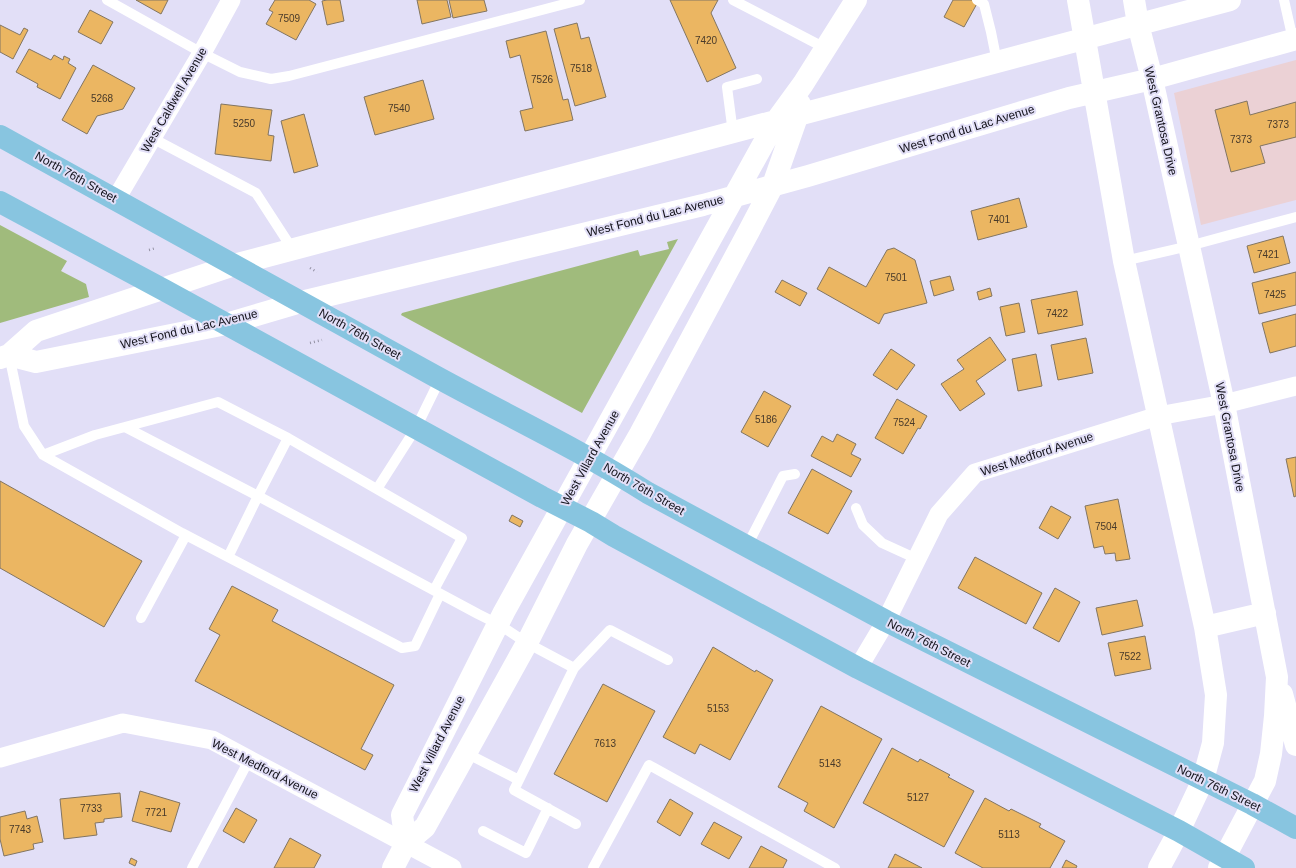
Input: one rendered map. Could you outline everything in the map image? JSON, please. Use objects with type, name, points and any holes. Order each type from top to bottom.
[{"type":"main road","name":"North 76th Street","points":[[0,136],[440,379],[590,458],[648,493],[886,621],[1252,804],[1296,828]]},
{"type":"main road","points":[[0,202],[858,668],[1179,831],[1222,862],[1244,868]]},
{"type":"street","name":"West Caldwell Avenue","points":[[116,199],[202,54],[231,0]]},
{"type":"street","name":"West Villard Avenue","points":[[406,843],[402,815],[498,624],[776,121],[803,84],[856,0]]},
{"type":"street","points":[[1078,0],[1124,261],[1205,627],[1216,695],[1213,743],[1203,780],[1179,831],[1159,868]]},
{"type":"street","name":"West Grantosa Drive","points":[[1134,0],[1138,24],[1152,79],[1224,404],[1277,677],[1271,754],[1263,786],[1222,862]]},
{"type":"street","points":[[4,356],[36,331],[164,290],[234,265],[1230,0]]},
{"type":"street","name":"West Fond du Lac Avenue","points":[[4,356],[36,362],[226,324],[301,302],[703,205],[808,176],[1069,98],[1152,79],[1295,39]]},
{"type":"street","name":"West Villard Avenue","points":[[393,868],[406,843],[425,827],[527,643],[577,544],[591,522],[750,231],[773,185],[798,114],[803,84]]},
{"type":"street","name":"West Medford Avenue","points":[[858,668],[886,621],[939,514],[975,473],[1158,416],[1224,404],[1296,386]]},
{"type":"street","points":[[1205,627],[1265,613]]},
{"type":"street","points":[[1277,677],[1296,745]]},
{"type":"street","name":"West Medford Avenue","points":[[0,758],[123,723],[212,740],[452,868]]},
{"type":"lane","points":[[107,0],[202,54],[240,72],[271,79],[289,76],[580,0]]},
{"type":"lane","points":[[733,0],[825,48]]},
{"type":"lane","points":[[977,0],[984,4],[997,62]]},
{"type":"lane","points":[[1284,0],[1295,39]]},
{"type":"lane","points":[[733,133],[727,87],[756,79]]},
{"type":"lane","points":[[152,138],[256,192],[293,250]]},
{"type":"lane","points":[[1124,261],[1189,246],[1296,217]]},
{"type":"lane","points":[[4,356],[24,426],[43,455],[186,535],[402,648],[415,646],[437,592],[462,538],[288,438],[218,402],[95,435],[43,455]]},
{"type":"lane","points":[[377,489],[416,428],[440,379]]},
{"type":"lane","points":[[125,427],[498,624],[527,643],[574,668]]},
{"type":"lane","points":[[228,557],[288,438]]},
{"type":"lane","points":[[747,546],[783,476],[795,474]]},
{"type":"lane","points":[[856,508],[864,525],[882,543],[917,559]]},
{"type":"lane","points":[[141,618],[186,535]]},
{"type":"lane","points":[[576,824],[514,790],[574,668],[610,630],[668,660]]},
{"type":"lane","points":[[466,753],[519,780]]},
{"type":"lane","points":[[192,868],[249,760]]},
{"type":"lane","points":[[593,868],[649,765],[835,868]]},
{"type":"lane","points":[[483,830],[526,853],[548,808]]},
{"type":"path","points":[[310,268],[317,272]]},
{"type":"path","points":[[303,345],[325,339]]},
{"type":"shaded area","points":[[1296,60],[1296,200],[1201,225],[1174,93]]},
{"type":"green space","points":[[0,225],[67,261],[61,271],[86,284],[89,297],[0,323]]},
{"type":"green space","points":[[678,239],[582,413],[401,315],[402,313],[638,250],[640,256],[669,249],[667,242]]},
{"type":"building","points":[[136,0],[168,0],[161,14]]},
{"type":"building","points":[[275,0],[309,0],[316,4],[296,40],[266,24],[273,12],[269,10]]},
{"type":"building","points":[[340,0],[344,21],[327,25],[322,1]]},
{"type":"building","points":[[417,0],[447,0],[451,17],[422,24]]},
{"type":"building","points":[[449,0],[484,0],[487,11],[453,18]]},
{"type":"building","points":[[670,0],[718,0],[711,13],[736,68],[707,82]]},
{"type":"building","points":[[953,0],[979,0],[964,27],[944,17]]},
{"type":"building","points":[[90,10],[113,22],[101,44],[78,32]]},
{"type":"building","points":[[577,23],[581,39],[589,37],[606,97],[575,106],[554,29]]},
{"type":"building","points":[[0,25],[20,35],[24,28],[28,30],[13,59],[0,52]]},
{"type":"building","points":[[546,31],[563,100],[568,99],[573,120],[525,131],[520,111],[533,108],[520,55],[510,58],[506,41]]},
{"type":"building","points":[[29,49],[51,60],[54,55],[63,60],[64,56],[70,59],[68,63],[76,68],[60,99],[37,87],[38,84],[16,72]]},
{"type":"building","points":[[93,65],[135,88],[123,109],[97,116],[87,134],[62,120]]},
{"type":"building","points":[[423,80],[434,119],[375,135],[364,97]]},
{"type":"building","points":[[1247,101],[1250,115],[1296,102],[1296,137],[1260,146],[1265,163],[1231,172],[1215,110]]},
{"type":"building","points":[[221,104],[272,110],[268,135],[274,136],[271,161],[215,154]]},
{"type":"building","points":[[304,114],[318,166],[294,173],[281,121]]},
{"type":"building","points":[[1019,198],[1027,227],[978,240],[971,211]]},
{"type":"building","points":[[1283,236],[1290,263],[1254,273],[1247,246]]},
{"type":"building","points":[[894,248],[915,260],[927,303],[884,314],[879,324],[817,289],[829,267],[866,287],[887,250]]},
{"type":"building","points":[[1296,272],[1296,305],[1259,314],[1252,283]]},
{"type":"building","points":[[950,276],[954,290],[934,296],[930,281]]},
{"type":"building","points":[[782,280],[807,293],[800,306],[775,292]]},
{"type":"building","points":[[990,288],[992,296],[979,300],[977,292]]},
{"type":"building","points":[[1077,291],[1083,325],[1038,334],[1031,300]]},
{"type":"building","points":[[1019,303],[1025,332],[1006,336],[1000,307]]},
{"type":"building","points":[[1296,314],[1296,346],[1270,353],[1262,323]]},
{"type":"building","points":[[990,337],[1006,360],[976,381],[985,394],[960,411],[941,384],[964,369],[957,360]]},
{"type":"building","points":[[1086,338],[1093,373],[1058,380],[1051,345]]},
{"type":"building","points":[[891,349],[915,365],[897,390],[873,375]]},
{"type":"building","points":[[1036,354],[1042,386],[1018,391],[1012,359]]},
{"type":"building","points":[[764,391],[791,406],[768,447],[741,432]]},
{"type":"building","points":[[897,399],[927,416],[920,429],[918,428],[903,454],[875,438]]},
{"type":"building","points":[[837,434],[856,444],[851,454],[861,459],[851,477],[811,456],[822,436],[833,442]]},
{"type":"building","points":[[1296,457],[1296,496],[1294,497],[1286,459]]},
{"type":"building","points":[[812,469],[852,491],[828,534],[788,513]]},
{"type":"building","points":[[0,481],[142,561],[104,627],[0,568]]},
{"type":"building","points":[[1118,499],[1130,559],[1116,561],[1115,553],[1105,554],[1103,546],[1094,548],[1085,506]]},
{"type":"building","points":[[1051,506],[1071,517],[1058,539],[1039,528]]},
{"type":"building","points":[[512,515],[523,521],[520,527],[509,521]]},
{"type":"building","points":[[975,557],[1042,593],[1026,624],[958,588]]},
{"type":"building","points":[[232,586],[278,610],[272,621],[394,685],[361,749],[373,755],[365,770],[195,681],[220,635],[209,629]]},
{"type":"building","points":[[1055,588],[1080,602],[1059,642],[1033,628]]},
{"type":"building","points":[[1137,600],[1143,626],[1102,635],[1096,608]]},
{"type":"building","points":[[1145,636],[1151,669],[1115,676],[1108,643]]},
{"type":"building","points":[[713,647],[755,672],[756,670],[773,680],[730,760],[700,744],[695,754],[663,737]]},
{"type":"building","points":[[603,684],[655,711],[607,802],[554,774]]},
{"type":"building","points":[[821,706],[882,739],[834,828],[804,811],[808,803],[778,787]]},
{"type":"building","points":[[892,748],[918,762],[920,759],[950,775],[948,777],[974,791],[944,847],[863,803]]},
{"type":"building","points":[[140,791],[180,803],[171,832],[132,821]]},
{"type":"building","points":[[120,793],[122,817],[104,819],[104,822],[95,823],[97,835],[64,839],[60,799]]},
{"type":"building","points":[[985,798],[1009,811],[1011,809],[1041,824],[1039,827],[1065,841],[1050,868],[983,868],[955,853]]},
{"type":"building","points":[[670,799],[693,813],[680,836],[657,822]]},
{"type":"building","points":[[236,808],[257,820],[244,843],[223,831]]},
{"type":"building","points":[[25,811],[27,819],[37,816],[43,842],[33,844],[34,849],[4,856],[0,839],[0,817]]},
{"type":"building","points":[[714,822],[742,837],[729,859],[701,844]]},
{"type":"building","points":[[290,838],[321,855],[314,868],[274,868]]},
{"type":"building","points":[[761,846],[787,860],[783,868],[749,868]]},
{"type":"building","points":[[895,854],[922,868],[888,868]]},
{"type":"building","points":[[131,858],[137,861],[135,866],[129,863]]},
{"type":"building","points":[[1066,860],[1077,866],[1076,868],[1062,868]]}]
